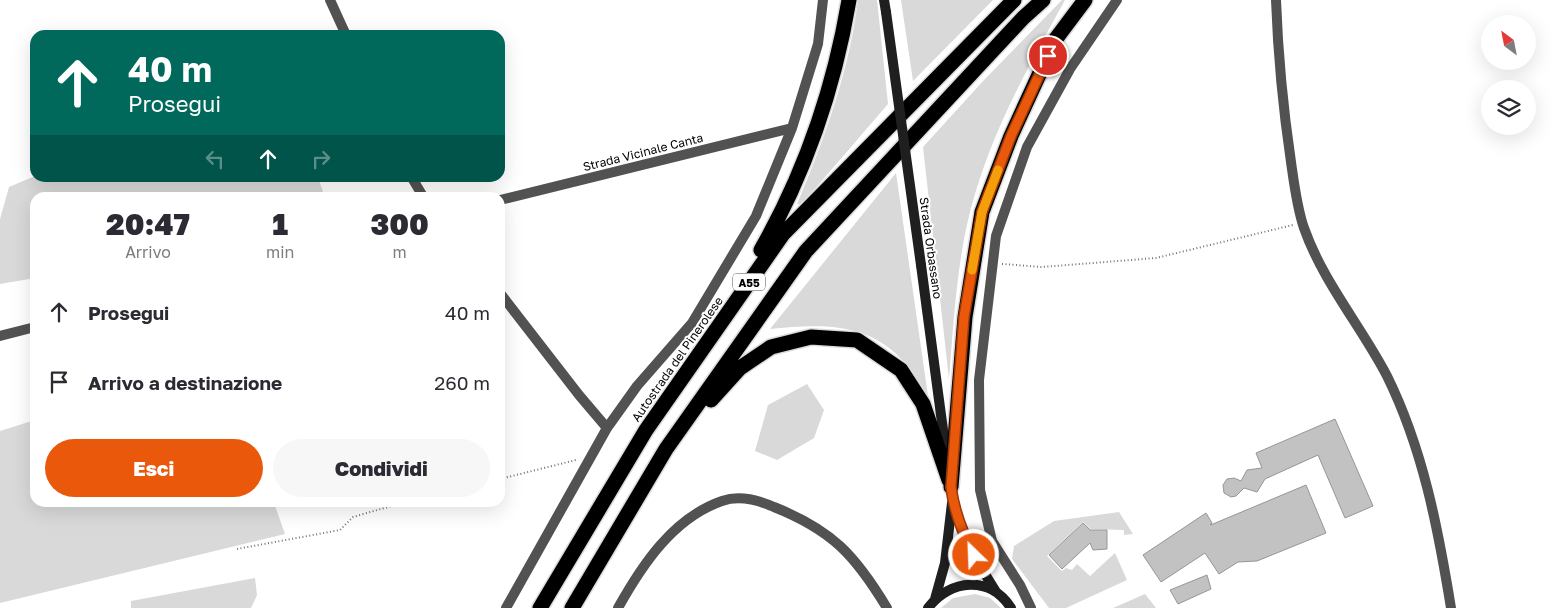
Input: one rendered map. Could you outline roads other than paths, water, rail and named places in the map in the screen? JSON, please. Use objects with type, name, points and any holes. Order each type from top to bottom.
[{"type":"highway","points":[[646,430],[751,268],[778,220],[801,170],[828,96],[849,0]]},
{"type":"highway","name":"Autostrada del Pinerolese","points":[[540,608],[646,430],[783,234],[1014,0]]},
{"type":"highway","name":"A55","points":[[572,608],[666,449],[806,251],[1023,18],[1043,0]]},
{"type":"highway","points":[[952,493],[964,317],[982,212],[1011,136],[1055,40],[1085,0]]},
{"type":"highway","points":[[666,449],[740,368],[771,347],[811,337],[857,340],[901,370],[924,404],[952,493]]},
{"type":"main road","name":"Strada Orbassano","points":[[884,0],[952,493],[965,537],[976,562],[996,592],[1011,608]]},
{"type":"main road","name":"Strada Orbassano","points":[[935,599],[944,563],[952,493]]},
{"type":"main road","name":"Strada Orbassano","points":[[928,608],[935,599],[949,589],[964,584],[981,585],[996,592]]},
{"type":"street","points":[[330,0],[344,30]]},
{"type":"street","points":[[506,608],[607,428],[637,386],[692,322],[712,292],[756,216],[792,128],[818,44],[823,0]]},
{"type":"street","points":[[1031,608],[1020,585],[992,541],[980,490],[979,380],[996,236],[1027,147],[1070,69],[1116,0]]},
{"type":"street","points":[[1276,0],[1280,76],[1287,132],[1303,226],[1326,275],[1386,375],[1407,423],[1433,507],[1451,608]]},
{"type":"street","name":"Strada Vicinale Canta","points":[[505,199],[792,128]]},
{"type":"street","points":[[505,300],[578,395],[607,428]]},
{"type":"street","points":[[0,336],[30,327]]},
{"type":"street","points":[[618,608],[637,574],[650,557],[683,524],[707,508],[724,500],[750,499],[789,513],[831,536],[868,578],[888,608]]}]
